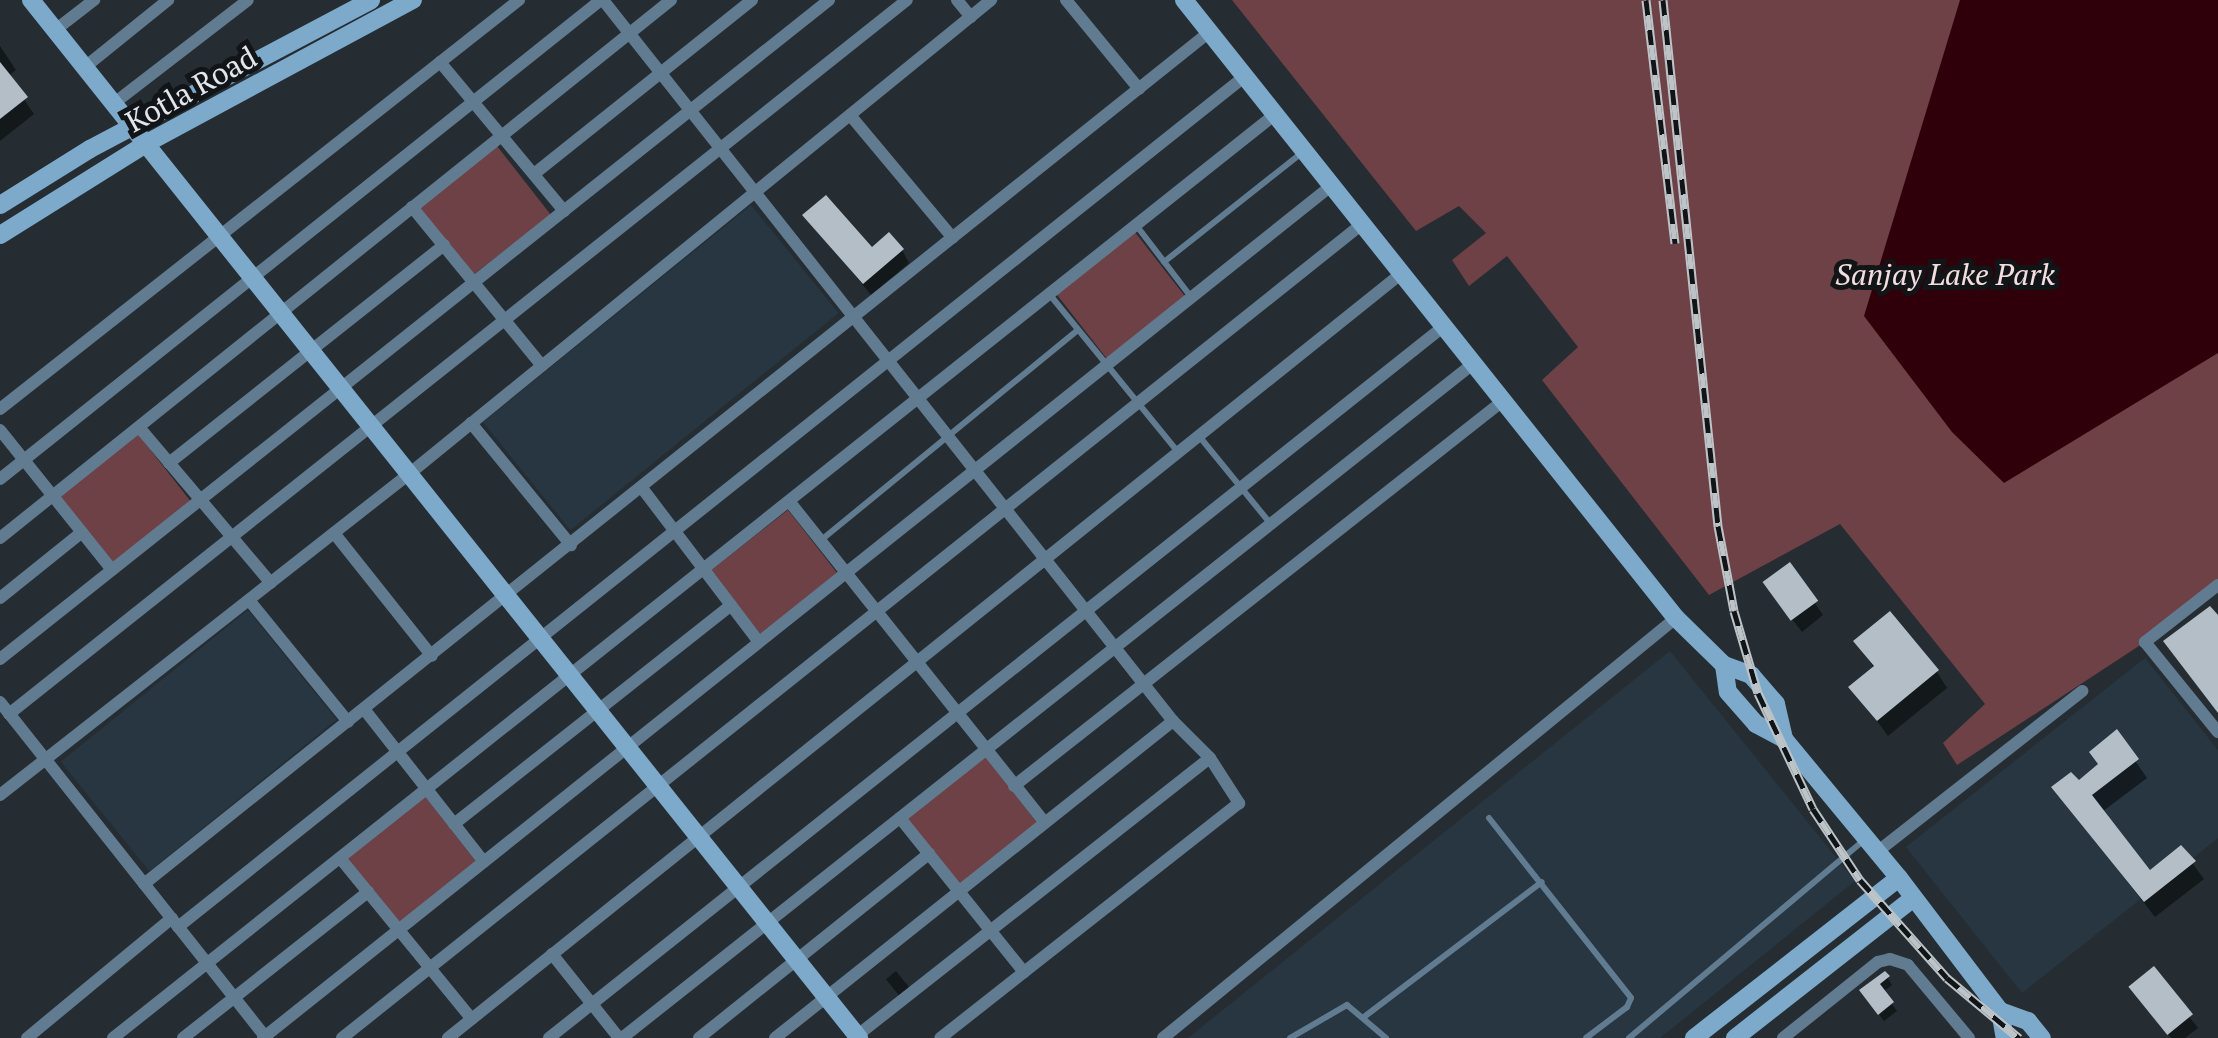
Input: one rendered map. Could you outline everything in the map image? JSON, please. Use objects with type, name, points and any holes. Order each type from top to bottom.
[{"type":"street","points":[[31,0],[856,1037],[1210,758]]},
{"type":"street","points":[[54,31],[94,0]]},
{"type":"street","points":[[85,67],[168,0]]},
{"type":"street","points":[[114,104],[248,0]]},
{"type":"street","name":"Kotla Road","points":[[0,206],[133,125],[372,0]]},
{"type":"street","name":"Kotla Road","points":[[0,235],[146,143],[413,0]]},
{"type":"street","points":[[0,409],[519,0]]},
{"type":"street","points":[[0,479],[602,0],[1115,648],[1210,758],[1239,804],[940,1038]]},
{"type":"street","points":[[0,538],[671,0]]},
{"type":"street","points":[[534,174],[752,0]]},
{"type":"street","points":[[10,714],[907,0]]},
{"type":"street","points":[[957,0],[970,17]]},
{"type":"street","points":[[0,795],[409,474],[991,0]]},
{"type":"street","points":[[1066,0],[1140,89]]},
{"type":"street","points":[[1184,0],[1676,618],[1724,665],[1751,675],[1776,704],[1784,739]]},
{"type":"street","points":[[0,659],[822,2]]},
{"type":"street","points":[[144,884],[1208,33]]},
{"type":"street","points":[[440,62],[564,211]]},
{"type":"street","points":[[26,1038],[398,752],[1244,77]]},
{"type":"street","points":[[850,115],[954,238]]},
{"type":"street","points":[[113,1038],[1274,115]]},
{"type":"street","points":[[0,702],[265,1038],[1332,186]]},
{"type":"street","points":[[412,208],[542,366]]},
{"type":"street","points":[[342,1038],[1362,224]]},
{"type":"street","points":[[170,463],[444,245]]},
{"type":"street","points":[[448,1038],[1402,273]]},
{"type":"street","points":[[549,1038],[1444,326]]},
{"type":"street","points":[[552,954],[620,1038],[1474,363]]},
{"type":"street","points":[[1014,786],[1504,400]]},
{"type":"street","points":[[472,423],[570,545]]},
{"type":"street","points":[[139,427],[271,583]]},
{"type":"street","points":[[0,430],[112,570]]},
{"type":"street","points":[[642,488],[759,642]]},
{"type":"street","points":[[789,501],[1045,823]]},
{"type":"street","points":[[0,598],[82,532]]},
{"type":"street","points":[[334,533],[432,656]]},
{"type":"street","points":[[2218,585],[2145,642],[2218,732]]},
{"type":"street","points":[[249,600],[348,722]]},
{"type":"street","points":[[454,824],[731,605]]},
{"type":"street","points":[[1163,1038],[1676,618]]},
{"type":"street","points":[[1724,665],[1728,692],[1756,724],[1784,739],[1899,878],[2000,1011],[2005,1038]]},
{"type":"street","points":[[1871,845],[2082,691]]},
{"type":"street","points":[[364,710],[484,862]]},
{"type":"street","points":[[775,1038],[1174,720]]},
{"type":"street","points":[[900,818],[1024,972]]},
{"type":"street","points":[[699,1038],[929,854]]},
{"type":"street","points":[[340,858],[472,1018]]},
{"type":"street","points":[[1694,1038],[1899,878]]},
{"type":"street","points":[[183,1038],[368,892]]},
{"type":"street","points":[[1734,1038],[1912,898]]},
{"type":"street","points":[[1784,1038],[1878,962],[1890,958],[1908,966],[1966,1038]]},
{"type":"street","points":[[2000,1011],[2028,1021],[2042,1038]]},
{"type":"lane","points":[[1164,262],[1304,152]]},
{"type":"lane","points":[[1136,225],[1192,298]]},
{"type":"lane","points":[[1049,294],[1178,452]]},
{"type":"lane","points":[[820,541],[1078,330]]},
{"type":"lane","points":[[1198,436],[1270,524]]},
{"type":"lane","points":[[1489,818],[1631,998],[1627,1008],[1586,1038]]},
{"type":"lane","points":[[1629,1038],[1871,845]]},
{"type":"lane","points":[[1364,1017],[1542,882]]},
{"type":"lane","points":[[1290,1038],[1347,1004],[1386,1038]]},
{"type":"shaded area","points":[[1960,0],[2218,0],[2218,353],[2004,483],[1952,432],[1864,316]]},
{"type":"shaded area","points":[[751,205],[838,313],[570,530],[483,422]]},
{"type":"shaded area","points":[[248,610],[337,720],[149,871],[61,762]]},
{"type":"shaded area","points":[[1670,651],[1855,881],[1660,1038],[1188,1038]]},
{"type":"shaded area","points":[[2145,658],[2218,750],[2218,838],[2022,993],[1906,847]]},
{"type":"green space","name":"Sanjay Lake Park","points":[[1232,0],[2218,0],[2218,587],[2145,642],[1957,765],[1943,743],[1985,704],[1840,524],[1709,595],[1542,380],[1578,347],[1507,256],[1469,286],[1452,260],[1486,233],[1459,206],[1416,231]]},
{"type":"green space","points":[[497,146],[551,215],[472,276],[418,208]]},
{"type":"green space","points":[[1134,231],[1186,298],[1108,360],[1055,293]]},
{"type":"green space","points":[[138,434],[191,502],[112,563],[59,496]]},
{"type":"green space","points":[[788,510],[839,575],[762,636],[711,570]]},
{"type":"green space","points":[[985,756],[1039,825],[960,886],[906,818]]},
{"type":"green space","points":[[424,795],[478,864],[400,925],[346,856]]},
{"type":"building","points":[[0,62],[28,97],[0,119]]},
{"type":"building","points":[[826,195],[872,247],[889,232],[904,249],[863,284],[802,215]]},
{"type":"building","points":[[1790,562],[1818,601],[1791,621],[1762,582]]},
{"type":"building","points":[[2210,606],[2218,615],[2218,713],[2163,641]]},
{"type":"building","points":[[1890,611],[1939,670],[1877,721],[1848,687],[1874,666],[1853,641]]},
{"type":"building","points":[[2117,729],[2139,759],[2092,795],[2150,870],[2181,845],[2196,861],[2144,902],[2051,787],[2071,772],[2079,780],[2098,764],[2089,752]]},
{"type":"building","points":[[2154,966],[2193,1014],[2167,1035],[2128,987]]},
{"type":"building","points":[[1885,971],[1890,976],[1880,984],[1894,1002],[1878,1015],[1859,990]]},
{"type":"railway","points":[[1646,0],[1675,243]]},
{"type":"railway","points":[[1663,0],[1718,526],[1734,611],[1758,693],[1813,809],[1860,880],[1947,978],[2019,1038]]}]
